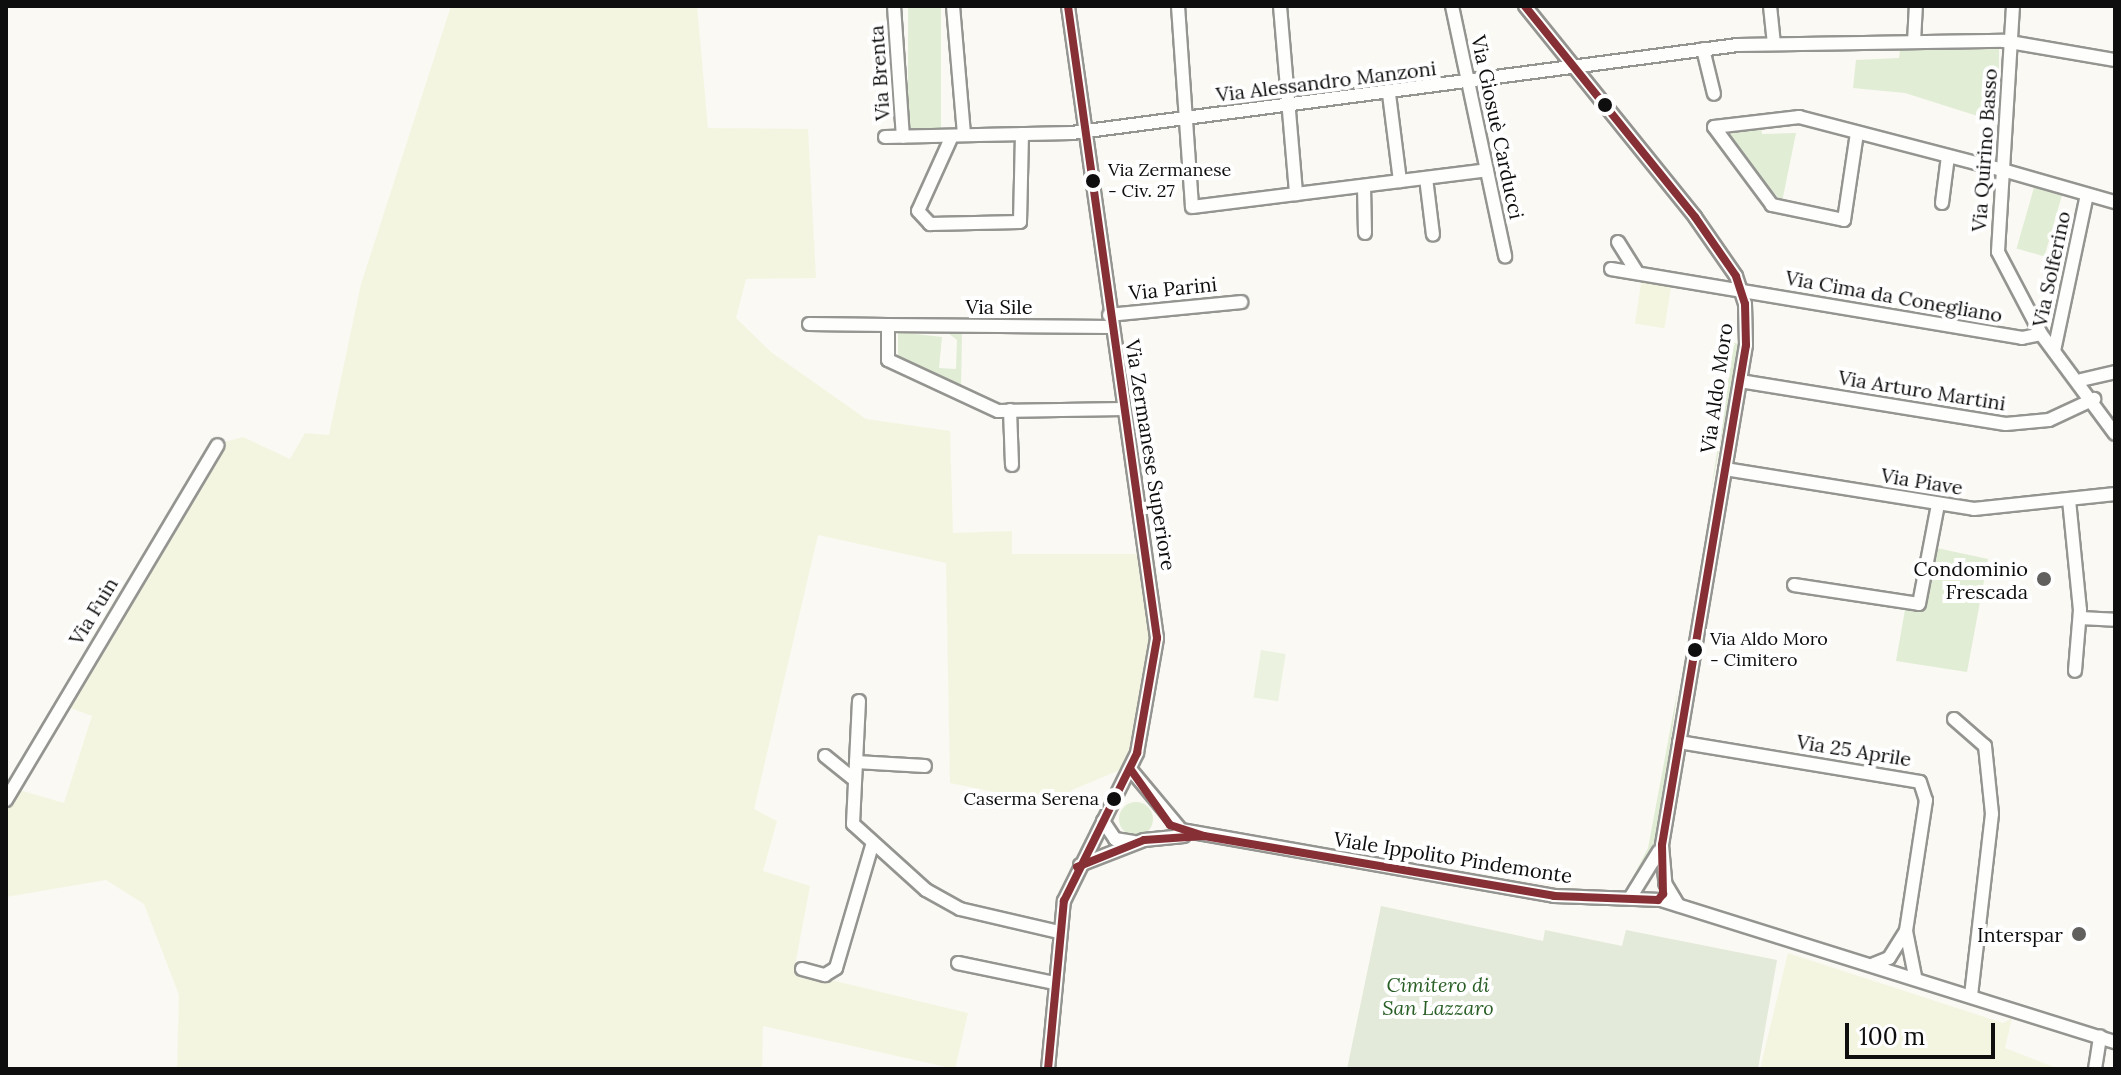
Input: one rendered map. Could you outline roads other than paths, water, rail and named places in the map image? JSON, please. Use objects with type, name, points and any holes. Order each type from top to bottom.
[{"type":"street","name":"Via Brenta","points":[[894,6],[903,137]]},
{"type":"street","points":[[953,6],[958,136],[918,211],[930,224],[1020,222],[1022,134]]},
{"type":"street","name":"Via Zermanese Superiore","points":[[1048,1069],[1059,932],[1077,867],[1131,770],[1153,676],[1157,625],[1082,131],[1068,6]]},
{"type":"street","points":[[1178,6],[1192,207],[1487,170]]},
{"type":"street","points":[[1280,6],[1296,194]]},
{"type":"street","name":"Via Giosuè Carducci","points":[[1452,6],[1505,256]]},
{"type":"street","name":"Via Aldo Moro","points":[[1525,6],[1695,217],[1741,288],[1747,331],[1740,381],[1662,845]]},
{"type":"street","points":[[1770,6],[1774,44]]},
{"type":"street","points":[[1914,42],[1916,6]]},
{"type":"street","name":"Via Quirino Basso","points":[[2013,6],[1999,169],[2001,263],[2041,334],[2081,380],[2115,434]]},
{"type":"street","name":"Via Alessandro Manzoni","points":[[885,137],[1082,131],[1389,94],[1703,49],[1774,44],[2010,42],[2115,60]]},
{"type":"street","points":[[1703,49],[1714,94]]},
{"type":"street","points":[[1389,94],[1400,181]]},
{"type":"street","points":[[1857,133],[1844,220],[1772,205],[1714,127],[1777,115],[1857,133],[1999,169],[2115,202]]},
{"type":"street","points":[[1942,203],[1948,156]]},
{"type":"street","points":[[1426,178],[1433,235]]},
{"type":"street","points":[[1364,186],[1365,233]]},
{"type":"street","name":"Via Solferino","points":[[2054,351],[2087,195]]},
{"type":"street","points":[[1618,242],[1637,273]]},
{"type":"street","name":"Via Cima da Conegliano","points":[[1611,269],[1741,288],[2022,338],[2041,334]]},
{"type":"street","name":"Via Parini","points":[[1110,321],[1241,302]]},
{"type":"street","name":"Via Sile","points":[[809,324],[1110,321]]},
{"type":"street","points":[[888,325],[888,360],[1010,410],[1124,409]]},
{"type":"street","points":[[2081,380],[2115,372]]},
{"type":"street","name":"Via Arturo Martini","points":[[1740,381],[2006,424],[2049,420],[2094,399]]},
{"type":"street","points":[[1010,410],[1012,465]]},
{"type":"street","name":"Via Fuin","points":[[6,800],[218,445]]},
{"type":"street","name":"Via Piave","points":[[1725,469],[1938,504],[1993,509],[2115,494]]},
{"type":"street","points":[[2069,500],[2080,618],[2075,671]]},
{"type":"street","points":[[1794,585],[1919,604],[1938,504]]},
{"type":"street","points":[[2080,618],[2115,620]]},
{"type":"street","points":[[859,701],[853,824],[872,846],[960,909],[1059,932]]},
{"type":"street","points":[[1954,719],[1985,746],[1992,814],[1971,995]]},
{"type":"street","name":"Via 25 Aprile","points":[[1679,742],[1920,782],[1926,800],[1906,931],[1915,976]]},
{"type":"street","points":[[825,756],[855,780]]},
{"type":"street","points":[[856,762],[925,766]]},
{"type":"street","name":"Viale Ippolito Pindemonte","points":[[1131,770],[1170,825],[1204,836],[1554,896],[1654,899],[1915,976],[2115,1040]]},
{"type":"street","points":[[1103,821],[1115,839],[1137,843]]},
{"type":"street","name":"Viale Ippolito Pindemonte","points":[[1077,867],[1137,843],[1204,836]]},
{"type":"street","points":[[1630,898],[1647,878],[1662,845]]},
{"type":"street","points":[[1662,845],[1665,883],[1678,905]]},
{"type":"street","points":[[802,969],[825,975],[836,968],[872,846]]},
{"type":"street","points":[[1647,878],[1654,899]]},
{"type":"street","points":[[1654,899],[1665,883]]},
{"type":"street","points":[[1874,964],[1889,958],[1906,931]]},
{"type":"street","points":[[958,963],[1055,983]]},
{"type":"street","points":[[2095,1069],[2100,1036]]},
{"type":"place","name":"Via Zermanese - Civ. 27","points":[[1093,181]]},
{"type":"place","name":"Condominio Frescada","points":[[2044,579]]},
{"type":"place","name":"Via Aldo Moro - Cimitero","points":[[1695,650]]},
{"type":"place","name":"Caserma Serena","points":[[1114,799]]},
{"type":"place","name":"Interspar","points":[[2079,934]]},
{"type":"park label","name":"Cimitero di San Lazzaro","points":[[1438,996]]}]
